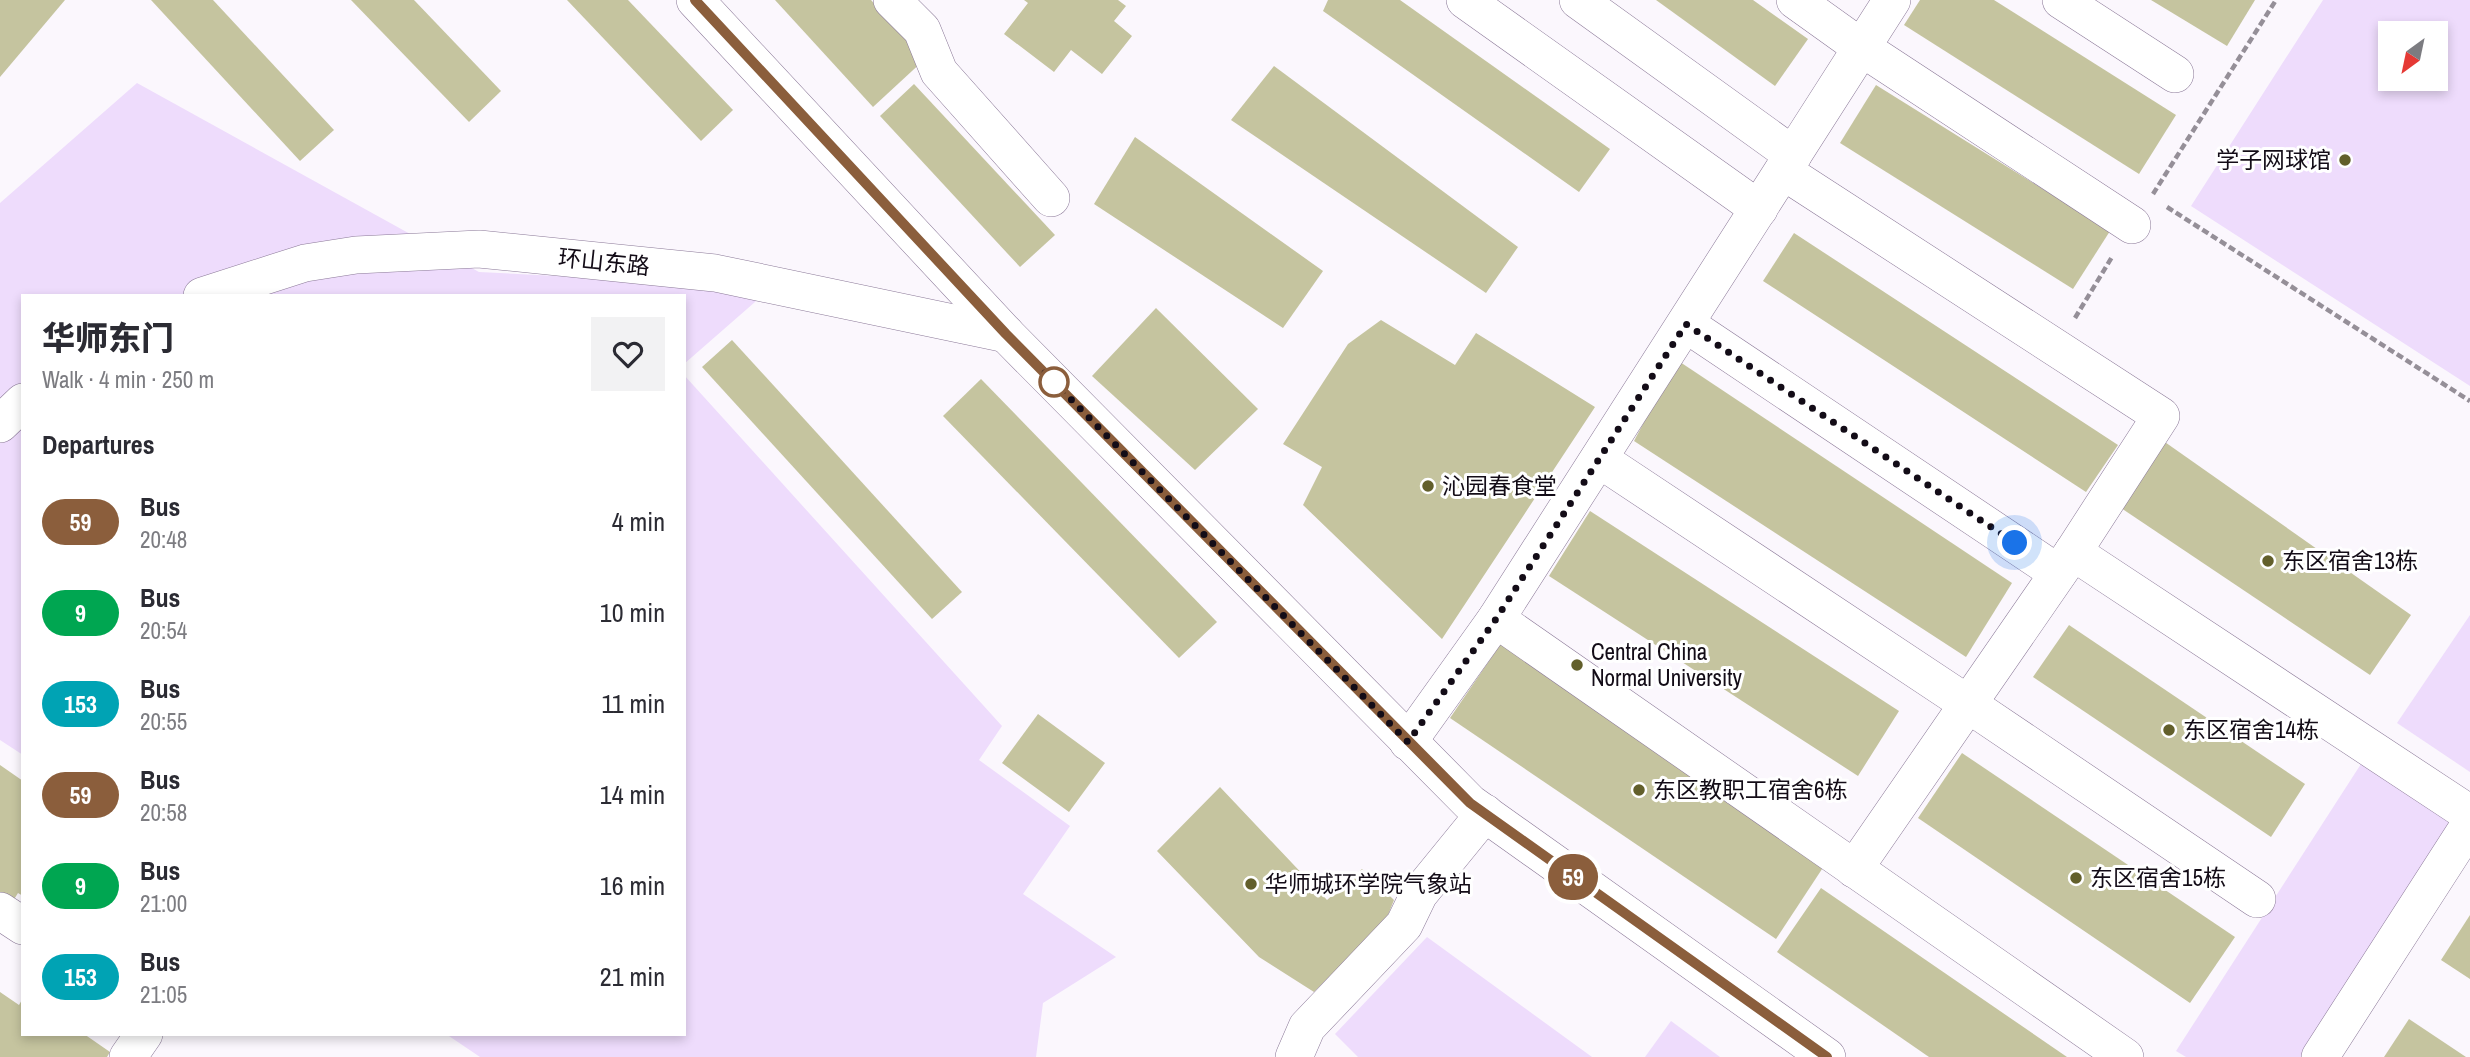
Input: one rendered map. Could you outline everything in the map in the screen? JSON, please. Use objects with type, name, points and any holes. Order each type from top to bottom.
[{"type":"street","points":[[695,0],[1006,334],[1470,803],[1827,1057]]},
{"type":"street","points":[[1465,0],[1504,11],[1759,209]]},
{"type":"street","points":[[1578,0],[1788,163],[2056,348],[2161,416],[2066,562],[1854,869]]},
{"type":"street","points":[[1795,0],[1862,48],[2141,211]]},
{"type":"street","points":[[1408,742],[1496,619],[1892,0]]},
{"type":"street","points":[[2061,0],[2175,74]]},
{"type":"street","points":[[901,3],[922,30],[939,72],[1051,198]]},
{"type":"street","name":"环山东路","points":[[218,293],[305,263],[413,251],[479,249],[715,274],[1006,334]]},
{"type":"street","points":[[1686,324],[2470,814]]},
{"type":"street","points":[[0,424],[21,404]]},
{"type":"street","points":[[1599,459],[2258,899]]},
{"type":"street","points":[[1496,619],[2125,1057]]},
{"type":"street","points":[[1294,1057],[1307,1027],[1404,925],[1419,894],[1485,813]]},
{"type":"street","points":[[2320,1057],[2470,824]]},
{"type":"street","points":[[0,911],[21,925]]},
{"type":"street","points":[[128,1057],[143,1036]]},
{"type":"path","points":[[2056,348],[2276,0]]},
{"type":"path","points":[[2162,204],[2470,401]]},
{"type":"shaded area","name":"学子网球馆","points":[[2323,0],[2470,0],[2470,386],[2191,206]]},
{"type":"shaded area","points":[[137,83],[479,272],[712,284],[763,295],[686,362],[686,294],[21,294],[21,754],[0,740],[0,203]]},
{"type":"shaded area","points":[[686,377],[1002,726],[979,760],[1070,826],[1023,894],[1116,957],[1043,1003],[1036,1057],[480,1057],[449,1036],[686,1036]]},
{"type":"shaded area","points":[[2470,615],[2470,772],[2397,723]]},
{"type":"shaded area","points":[[2370,750],[2470,814],[2320,1057],[2186,1057],[2176,1051]]},
{"type":"shaded area","points":[[1427,937],[1592,1057],[1358,1057],[1335,1034]]},
{"type":"shaded area","points":[[1671,1021],[1720,1057],[1645,1057]]},
{"type":"building","points":[[0,0],[65,0],[0,77]]},
{"type":"building","points":[[151,0],[213,0],[334,130],[300,161]]},
{"type":"building","points":[[351,0],[414,0],[501,91],[469,122]]},
{"type":"building","points":[[567,0],[628,0],[733,110],[701,141]]},
{"type":"building","points":[[775,0],[871,0],[925,59],[873,107]]},
{"type":"building","points":[[1024,0],[1118,0],[1126,6],[1114,21],[1132,36],[1102,74],[1071,50],[1054,72],[1004,34],[1028,3]]},
{"type":"building","points":[[1328,0],[1400,0],[1610,149],[1579,192],[1323,11]]},
{"type":"building","points":[[1656,0],[1753,0],[1808,39],[1775,86]]},
{"type":"building","points":[[1920,0],[1994,0],[2176,115],[2139,174],[1904,25]]},
{"type":"building","points":[[2151,0],[2255,0],[2227,46]]},
{"type":"building","points":[[1274,66],[1518,247],[1486,293],[1231,120]]},
{"type":"building","points":[[914,84],[1055,235],[1020,267],[880,116]]},
{"type":"building","points":[[1876,85],[2110,231],[2073,289],[1840,143]]},
{"type":"building","points":[[1135,137],[1323,271],[1283,328],[1094,204]]},
{"type":"building","points":[[1794,233],[2118,445],[2086,492],[1763,281]]},
{"type":"building","points":[[1156,308],[1258,409],[1195,470],[1092,376]]},
{"type":"building","name":"沁园春食堂","points":[[1381,320],[1455,365],[1476,333],[1595,407],[1442,639],[1303,505],[1322,467],[1283,444],[1348,344]]},
{"type":"building","points":[[732,340],[962,592],[932,619],[702,367]]},
{"type":"building","points":[[1677,360],[2012,583],[1966,657],[1634,441]]},
{"type":"building","points":[[981,379],[1217,622],[1179,658],[943,416]]},
{"type":"building","name":"东区宿舍13栋","points":[[2162,440],[2411,615],[2370,675],[2121,508]]},
{"type":"building","points":[[1590,511],[1899,711],[1858,776],[1549,576]]},
{"type":"building","name":"东区宿舍14栋","points":[[2069,625],[2305,784],[2271,837],[2033,677]]},
{"type":"building","name":"东区教职工宿舍6栋","points":[[1502,642],[1826,863],[1776,939],[1450,718]]},
{"type":"building","points":[[1038,714],[1105,763],[1069,812],[1002,763]]},
{"type":"building","name":"东区宿舍15栋","points":[[1962,753],[2235,937],[2190,1003],[1918,818]]},
{"type":"building","points":[[0,765],[21,780],[21,895],[18,893],[13,901],[0,892]]},
{"type":"building","name":"华师城环学院气象站","points":[[1220,787],[1327,900],[1362,869],[1394,900],[1386,920],[1314,992],[1259,957],[1157,851]]},
{"type":"building","points":[[1821,888],[2067,1057],[1929,1057],[1777,952]]},
{"type":"building","points":[[2470,915],[2470,979],[2441,960]]},
{"type":"building","points":[[0,992],[19,1005],[21,1002],[21,1036],[87,1036],[110,1052],[107,1057],[0,1057]]},
{"type":"building","points":[[2409,1019],[2466,1057],[2384,1057]]},
{"type":"bus line","name":"59","points":[[695,0],[1006,334],[1470,803],[1827,1057]]},
{"type":"place","name":"学子网球馆","points":[[2345,160]]},
{"type":"place","name":"沁园春食堂","points":[[1428,486]]},
{"type":"place","name":"东区宿舍13栋","points":[[2268,561]]},
{"type":"place","name":"Central China Normal University","points":[[1577,665]]},
{"type":"place","name":"东区宿舍14栋","points":[[2169,730]]},
{"type":"place","name":"东区教职工宿舍6栋","points":[[1639,790]]},
{"type":"place","name":"东区宿舍15栋","points":[[2076,878]]},
{"type":"place","name":"华师城环学院气象站","points":[[1251,884]]},
{"type":"route","points":[[1054,382],[1045,373],[1408,742],[1496,619],[1686,324],[2015,543]]}]
